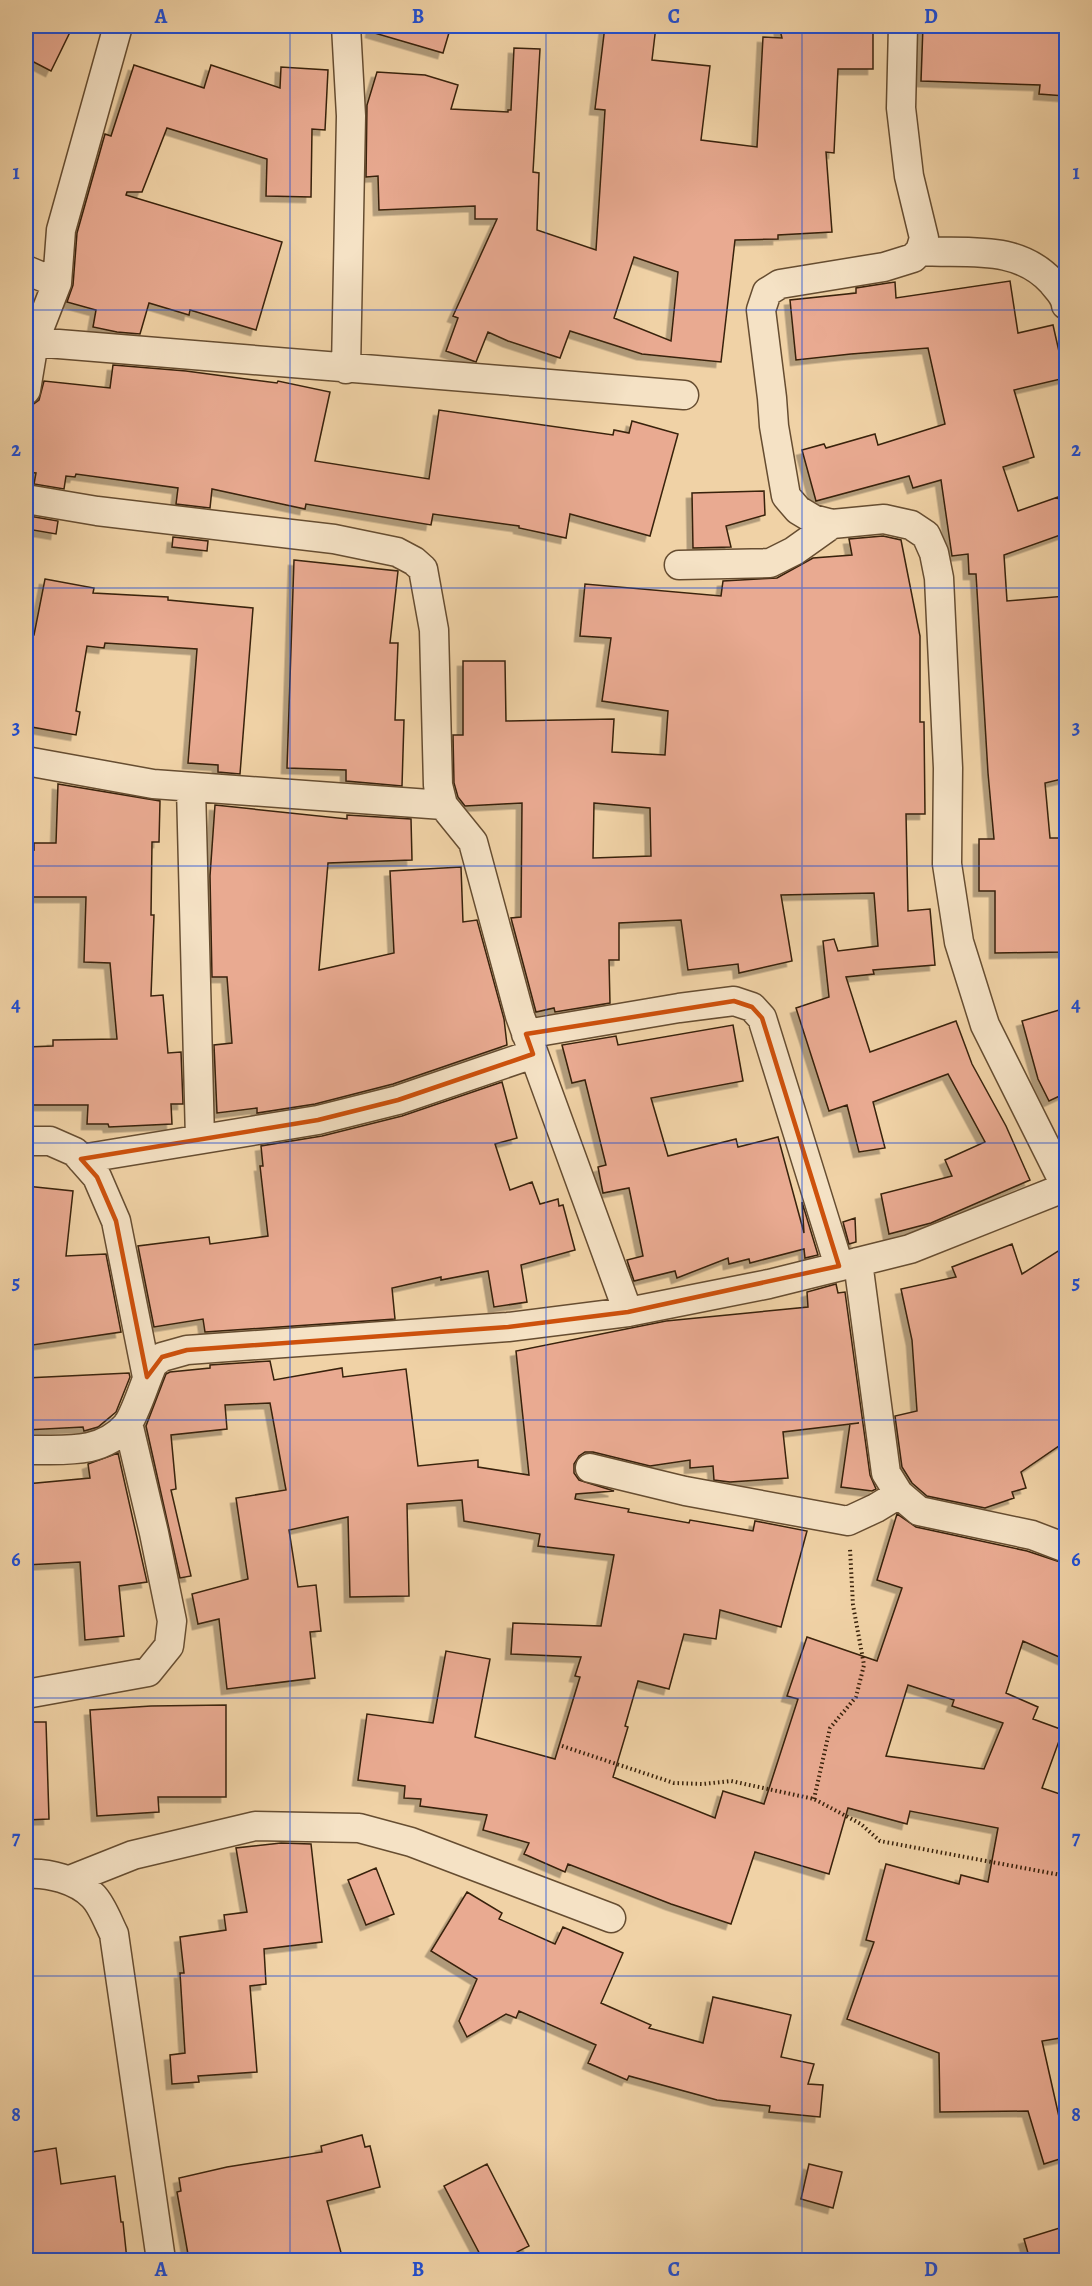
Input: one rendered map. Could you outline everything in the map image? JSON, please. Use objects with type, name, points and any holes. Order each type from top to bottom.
[{"type":"street","points":[[26,390],[34,342],[57,283],[62,230],[118,26]]},
{"type":"street","points":[[346,26],[351,116],[346,369]]},
{"type":"street","points":[[26,1450],[91,1449],[110,1440],[128,1423],[153,1364],[162,1357],[187,1350],[508,1327],[628,1312],[769,1284],[910,1249],[1066,1187],[985,1025],[959,942],[948,864],[948,768],[939,578],[934,553],[926,535],[911,525],[884,519],[832,524],[813,519],[798,510],[786,496],[774,426],[761,310],[767,292],[780,284],[884,267],[913,258],[920,251],[924,238],[909,176],[901,108],[903,26]]},
{"type":"street","points":[[920,251],[1003,253],[1024,260],[1043,273],[1065,297],[1066,305]]},
{"type":"street","points":[[26,270],[57,283]]},
{"type":"street","points":[[34,342],[684,395]]},
{"type":"street","points":[[26,499],[97,511],[334,539],[397,552],[423,569],[434,630],[438,785],[443,805],[473,842],[530,1044],[628,1312]]},
{"type":"street","points":[[680,565],[770,563],[794,551],[832,524]]},
{"type":"street","points":[[26,761],[153,784],[443,805]]},
{"type":"street","points":[[191,788],[200,1138]]},
{"type":"street","points":[[81,1159],[318,1120],[375,1105],[530,1044],[712,1004],[734,1001],[752,1007],[762,1018],[848,1264],[886,1473],[899,1494],[919,1511],[1032,1535],[1066,1548]]},
{"type":"street","points":[[26,1142],[50,1142],[75,1152],[97,1177],[116,1221],[147,1377]]},
{"type":"street","points":[[26,1694],[148,1672],[169,1646],[172,1621],[128,1423]]},
{"type":"street","points":[[590,1468],[685,1491],[848,1521],[899,1494]]},
{"type":"street","points":[[70,1880],[133,1855],[255,1826],[313,1825],[359,1828],[411,1842],[611,1918]]},
{"type":"street","points":[[26,1874],[34,1873],[70,1880],[94,1896],[114,1934],[161,2260]]},
{"type":"path","points":[[814,1799],[830,1728],[856,1697],[864,1665],[853,1605],[848,1521]]},
{"type":"path","points":[[562,1746],[674,1783],[703,1784],[731,1781],[814,1799],[861,1824],[880,1841],[1066,1876]]},
{"type":"highlighted area","points":[[734,1001],[752,1007],[762,1018],[839,1266],[628,1312],[508,1327],[187,1350],[162,1357],[147,1377],[116,1221],[97,1177],[81,1159],[318,1120],[398,1100],[533,1054],[526,1034]]},
{"type":"building","points":[[26,26],[73,26],[51,71],[26,58]]},
{"type":"building","points":[[372,26],[451,26],[443,53],[371,32]]},
{"type":"building","points":[[605,26],[656,26],[652,60],[710,66],[701,140],[757,147],[763,37],[782,38],[779,26],[873,26],[873,69],[838,69],[834,153],[826,152],[832,232],[778,235],[778,239],[735,240],[721,362],[642,354],[570,331],[560,358],[488,332],[476,362],[446,351],[458,318],[453,316],[497,219],[475,219],[475,206],[379,210],[378,176],[366,177],[367,105],[377,72],[425,75],[458,85],[451,109],[508,112],[511,110],[514,48],[540,49],[533,172],[539,173],[537,230],[596,250],[605,110],[595,109]],"holes":[[[634,257],[678,272],[671,341],[614,318]]]},
{"type":"building","points":[[923,26],[1066,26],[1065,96],[1039,94],[1040,85],[921,81]]},
{"type":"building","points":[[134,65],[204,88],[211,65],[280,88],[281,67],[328,70],[325,130],[312,129],[311,197],[266,196],[267,159],[167,128],[142,192],[127,192],[126,195],[282,242],[256,330],[190,310],[189,315],[149,303],[140,334],[117,332],[93,327],[96,310],[67,302],[73,285],[77,233],[105,134],[111,136]]},
{"type":"building","points":[[1010,281],[1018,333],[1053,325],[1065,378],[1014,390],[1034,457],[1003,467],[1018,511],[1058,497],[1059,501],[1066,499],[1066,533],[1004,555],[1007,601],[1066,596],[1066,778],[1045,783],[1050,838],[1065,838],[1066,841],[1066,952],[995,953],[995,891],[979,891],[979,839],[994,839],[976,574],[969,574],[968,554],[952,556],[941,480],[913,488],[909,476],[816,501],[802,450],[824,444],[826,448],[875,434],[878,445],[945,424],[928,348],[796,360],[790,300],[856,293],[856,288],[895,282],[896,298]]},
{"type":"building","points":[[113,365],[186,371],[277,383],[278,381],[330,392],[315,461],[429,479],[439,410],[613,435],[614,430],[629,433],[632,421],[678,434],[650,536],[570,514],[566,538],[519,528],[519,526],[433,514],[431,525],[306,504],[305,509],[212,489],[210,508],[176,504],[178,488],[76,474],[75,477],[66,476],[64,489],[34,484],[36,473],[26,472],[31,406],[39,400],[44,381],[110,388]]},
{"type":"building","points":[[764,491],[765,515],[726,526],[731,547],[693,548],[692,493]]},
{"type":"building","points":[[29,516],[58,521],[56,534],[27,529]]},
{"type":"building","points":[[883,536],[901,540],[920,636],[920,722],[924,722],[925,814],[906,814],[908,911],[930,909],[935,965],[873,970],[874,974],[846,977],[870,1052],[956,1021],[972,1064],[1006,1126],[1030,1180],[931,1223],[889,1234],[881,1194],[952,1176],[945,1160],[985,1142],[948,1074],[873,1102],[885,1148],[859,1152],[847,1105],[829,1111],[796,1008],[829,997],[823,941],[834,939],[838,951],[878,946],[874,893],[781,895],[792,961],[739,973],[738,964],[688,970],[681,920],[619,923],[619,960],[609,960],[610,1003],[555,1012],[554,1008],[536,1012],[511,918],[521,917],[522,803],[465,806],[458,797],[454,783],[453,735],[463,735],[463,661],[505,661],[506,721],[614,719],[612,752],[665,755],[668,711],[602,701],[611,638],[580,636],[585,584],[721,596],[723,581],[777,578],[813,558],[852,555],[849,539]],"holes":[[[594,803],[650,808],[651,856],[593,858]]]},
{"type":"building","points":[[173,537],[208,541],[207,551],[172,547]]},
{"type":"building","points":[[294,560],[398,571],[390,643],[398,643],[395,720],[404,720],[402,786],[346,781],[346,770],[287,768]]},
{"type":"building","points":[[45,579],[94,588],[93,593],[168,597],[168,600],[253,608],[240,774],[218,772],[218,765],[188,763],[197,649],[105,643],[104,648],[87,646],[76,711],[80,712],[76,735],[26,726],[26,634],[34,635]]},
{"type":"building","points":[[58,784],[160,801],[159,842],[152,842],[151,915],[154,915],[151,996],[163,995],[168,1053],[181,1052],[183,1104],[171,1104],[172,1124],[109,1127],[108,1124],[87,1124],[88,1105],[27,1105],[26,1047],[53,1046],[53,1040],[117,1039],[110,963],[84,962],[86,897],[26,897],[26,847],[34,850],[34,843],[56,843]]},
{"type":"building","points":[[215,805],[347,819],[347,815],[411,819],[412,860],[328,863],[319,970],[394,953],[390,871],[461,867],[463,922],[477,920],[504,1019],[507,1045],[393,1084],[315,1104],[257,1113],[257,1108],[217,1113],[214,1045],[232,1043],[227,977],[212,977],[210,876]]},
{"type":"building","points":[[1066,1008],[1066,1093],[1049,1101],[1038,1079],[1022,1021]]},
{"type":"building","points":[[733,1025],[743,1081],[651,1098],[668,1156],[736,1139],[738,1147],[778,1137],[804,1233],[802,1202],[818,1255],[805,1258],[804,1249],[750,1263],[749,1259],[729,1264],[728,1258],[677,1278],[675,1271],[634,1281],[627,1260],[643,1256],[629,1188],[603,1193],[598,1167],[606,1165],[585,1080],[572,1083],[562,1045],[616,1036],[618,1045]]},
{"type":"building","points":[[502,1082],[517,1138],[495,1144],[510,1190],[532,1182],[540,1204],[558,1199],[559,1206],[563,1205],[575,1250],[521,1265],[527,1302],[494,1307],[488,1271],[441,1280],[441,1277],[392,1288],[395,1319],[205,1332],[203,1319],[154,1327],[138,1246],[209,1237],[210,1244],[268,1236],[260,1166],[263,1166],[261,1146],[322,1136],[402,1116]]},
{"type":"building","points":[[26,1186],[73,1191],[66,1256],[106,1254],[121,1332],[26,1346]]},
{"type":"building","points":[[855,1218],[856,1242],[849,1244],[843,1222]]},
{"type":"building","points":[[1012,1244],[1022,1274],[1066,1246],[1066,1441],[1021,1472],[1026,1488],[1012,1492],[1014,1498],[985,1508],[927,1496],[912,1483],[902,1467],[895,1416],[917,1411],[912,1340],[901,1289],[956,1277],[952,1267]]},
{"type":"building","points":[[836,1284],[838,1293],[845,1292],[870,1475],[876,1489],[872,1491],[841,1487],[850,1424],[783,1432],[788,1478],[730,1482],[714,1480],[713,1466],[690,1468],[690,1460],[650,1466],[593,1452],[585,1452],[574,1464],[574,1473],[579,1480],[614,1491],[576,1494],[575,1499],[629,1509],[628,1512],[689,1523],[690,1520],[753,1531],[755,1521],[807,1531],[781,1627],[720,1610],[716,1639],[684,1634],[669,1689],[638,1681],[625,1726],[628,1727],[613,1777],[715,1818],[723,1791],[764,1804],[798,1699],[787,1696],[807,1637],[877,1661],[902,1588],[877,1580],[897,1514],[916,1527],[1027,1551],[1066,1564],[1066,1660],[1023,1641],[1006,1693],[1038,1707],[1033,1719],[1063,1730],[1042,1788],[1066,1796],[1066,2037],[1042,2041],[1062,2130],[1066,2129],[1066,2157],[1044,2164],[1028,2111],[940,2112],[939,2053],[847,2019],[874,1942],[866,1940],[886,1864],[959,1884],[961,1875],[988,1882],[998,1828],[910,1811],[907,1824],[848,1808],[829,1874],[755,1852],[731,1924],[671,1904],[568,1864],[565,1872],[524,1854],[529,1843],[483,1830],[487,1815],[420,1806],[421,1799],[404,1798],[405,1786],[358,1780],[367,1714],[433,1723],[446,1651],[490,1659],[475,1737],[555,1759],[580,1677],[575,1676],[581,1657],[511,1654],[513,1623],[601,1626],[614,1555],[538,1546],[540,1534],[464,1521],[462,1500],[407,1504],[409,1596],[350,1597],[348,1517],[289,1530],[298,1587],[316,1585],[321,1631],[310,1632],[315,1678],[227,1689],[219,1619],[198,1624],[192,1594],[248,1579],[236,1498],[286,1490],[270,1403],[225,1405],[227,1429],[171,1435],[176,1489],[171,1490],[191,1576],[180,1578],[146,1426],[166,1374],[170,1372],[210,1368],[210,1365],[270,1361],[274,1380],[342,1368],[343,1377],[406,1369],[418,1466],[478,1460],[478,1467],[529,1475],[516,1351],[666,1321],[808,1307],[807,1292]],"holes":[[[908,1685],[954,1700],[952,1706],[1003,1723],[984,1769],[886,1756]]]},
{"type":"building","points":[[129,1373],[130,1377],[116,1412],[98,1427],[84,1431],[83,1427],[26,1430],[26,1378]]},
{"type":"building","points":[[118,1453],[147,1582],[119,1586],[124,1636],[85,1640],[80,1562],[26,1565],[26,1484],[90,1478],[88,1464]]},
{"type":"building","points":[[226,1705],[226,1797],[158,1797],[159,1812],[97,1816],[90,1710]]},
{"type":"building","points":[[26,1722],[46,1722],[49,1819],[26,1820]]},
{"type":"building","points":[[281,1843],[311,1844],[322,1942],[264,1949],[266,1984],[250,1986],[257,2072],[198,2076],[199,2082],[172,2084],[170,2055],[185,2053],[180,1973],[184,1973],[180,1937],[226,1930],[224,1915],[247,1912],[236,1848]]},
{"type":"building","points":[[376,1868],[394,1914],[366,1925],[348,1880]]},
{"type":"building","points":[[467,1892],[502,1913],[499,1919],[555,1944],[563,1927],[623,1953],[601,2003],[651,2025],[649,2028],[703,2043],[713,1997],[791,2015],[781,2057],[814,2064],[808,2084],[823,2085],[820,2117],[769,2112],[770,2106],[717,2100],[629,2076],[627,2080],[588,2063],[596,2045],[519,2011],[516,2018],[506,2014],[467,2037],[459,2021],[477,1979],[431,1951]]},
{"type":"building","points":[[362,2135],[365,2147],[370,2146],[380,2187],[327,2201],[343,2260],[189,2260],[177,2192],[181,2191],[179,2178],[227,2167],[322,2152],[321,2146]]},
{"type":"building","points":[[56,2148],[61,2184],[115,2176],[127,2260],[26,2260],[26,2153]]},
{"type":"building","points":[[487,2164],[529,2246],[501,2260],[483,2260],[444,2186]]},
{"type":"building","points":[[809,2164],[842,2172],[833,2208],[801,2199]]},
{"type":"building","points":[[1066,2226],[1066,2260],[1030,2260],[1024,2239]]}]
